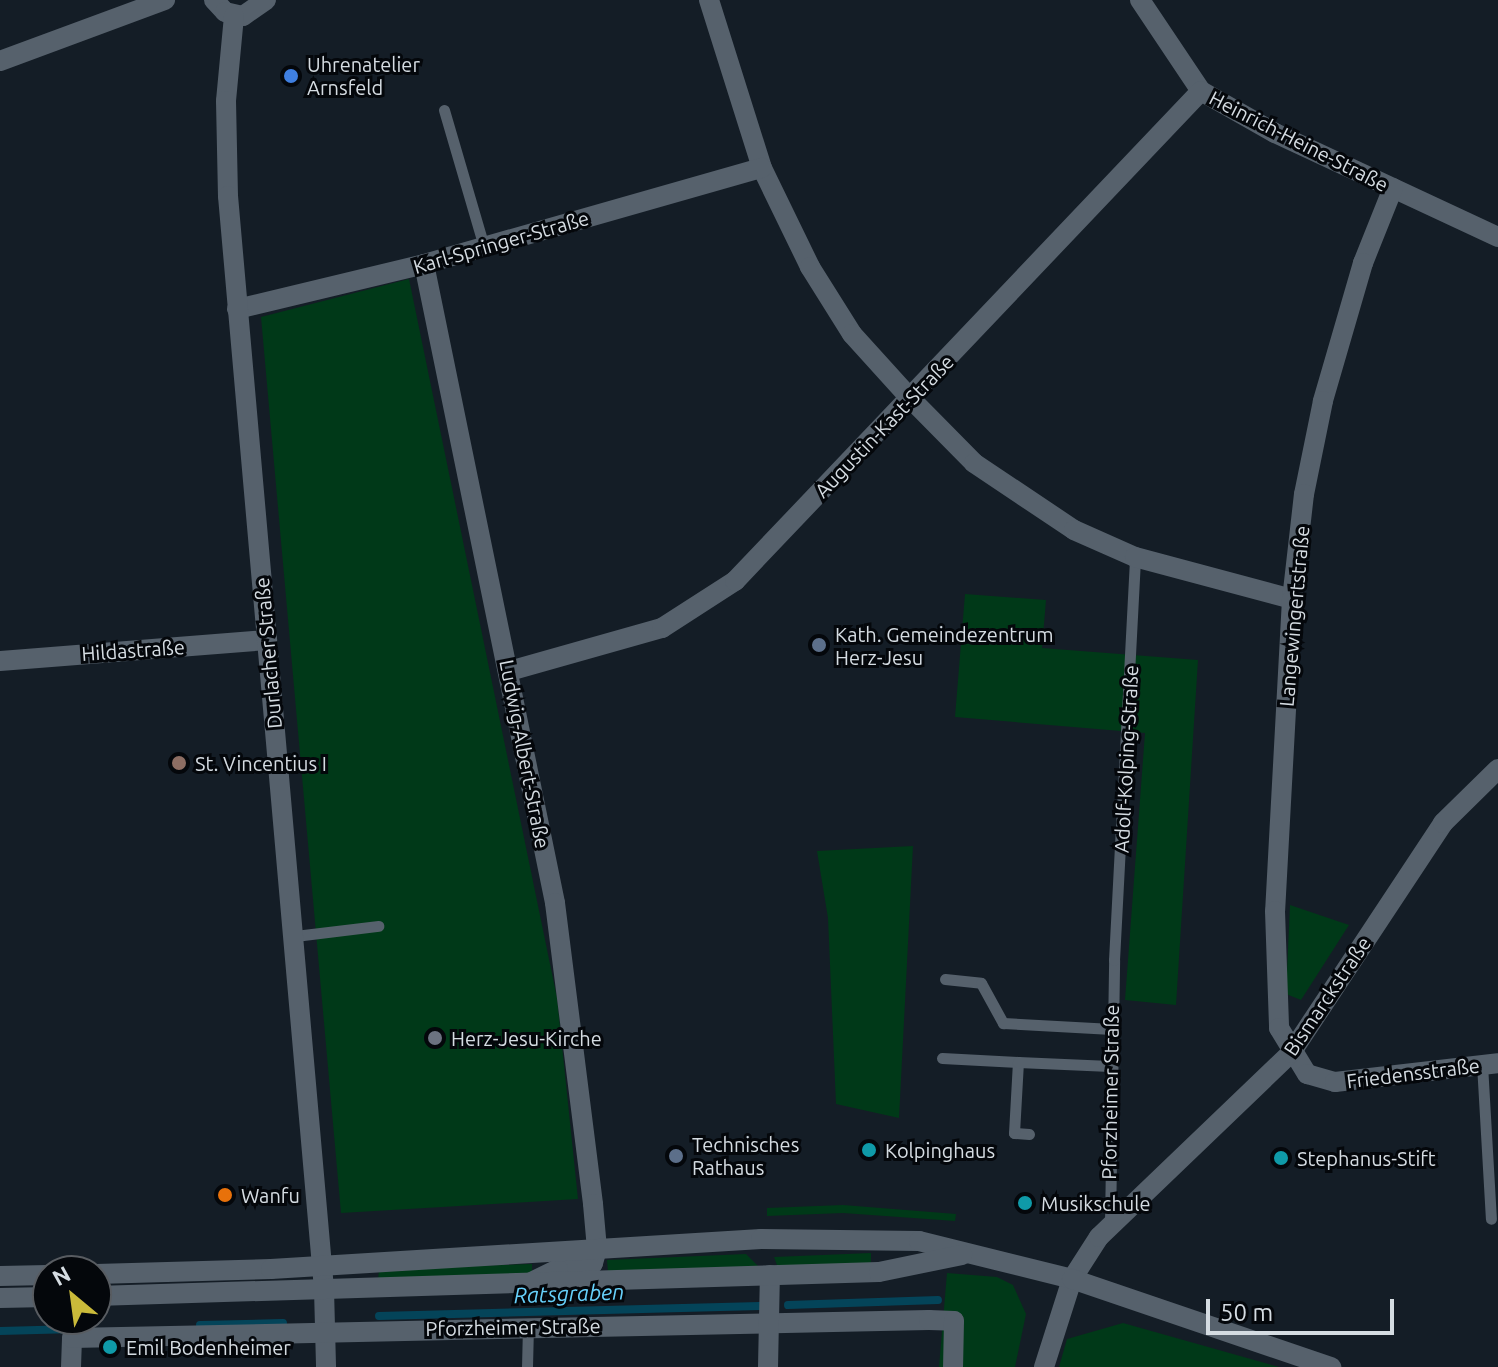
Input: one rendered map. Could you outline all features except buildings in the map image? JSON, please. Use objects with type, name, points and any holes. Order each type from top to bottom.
[{"type":"street","points":[[0,61],[165,0]]},
{"type":"street","points":[[214,0],[234,16],[253,13],[266,0]]},
{"type":"street","points":[[709,0],[762,168],[810,267],[852,334],[910,398],[974,463],[1026,502],[1135,557],[1292,599]]},
{"type":"street","name":"Heinrich-Heine-Straße","points":[[1140,0],[1201,91],[1498,237]]},
{"type":"street","name":"Durlacher Straße","points":[[234,16],[226,101],[237,309],[324,1266],[326,1367]]},
{"type":"street","name":"Augustin-Kast-Straße","points":[[509,671],[630,640],[706,603],[735,581],[1201,91]]},
{"type":"street","name":"Karl-Springer-Straße","points":[[237,309],[424,264],[762,168]]},
{"type":"street","name":"Langewingertstraße","points":[[1291,1053],[1279,1028],[1273,974],[1292,599],[1304,494],[1323,401],[1363,263],[1393,188]]},
{"type":"street","name":"Ludwig-Albert-Straße","points":[[424,264],[555,903],[597,1249]]},
{"type":"street","name":"Hildastraße","points":[[0,661],[267,640]]},
{"type":"street","name":"Bismarckstraße","points":[[1044,1367],[1072,1279],[1110,1224],[1291,1053],[1443,823],[1498,769]]},
{"type":"street","name":"Friedensstraße","points":[[1291,1053],[1307,1074],[1335,1082],[1490,1064]]},
{"type":"street","name":"Pforzheimer Straße","points":[[112,1273],[324,1266],[597,1249],[849,1238],[919,1241],[964,1255],[1072,1279],[1331,1367]]},
{"type":"street","name":"Pforzheimer Straße","points":[[527,1284],[558,1269],[593,1263],[597,1249]]},
{"type":"street","name":"Pforzheimer Straße","points":[[112,1296],[628,1284],[770,1275],[879,1274],[964,1255]]},
{"type":"street","points":[[0,1276],[32,1275]]},
{"type":"street","points":[[768,1367],[770,1275]]},
{"type":"street","points":[[0,1298],[32,1297]]},
{"type":"street","name":"Pforzheimer Straße","points":[[71,1367],[72,1338],[954,1321],[953,1367]]},
{"type":"lane","points":[[444,110],[484,247]]},
{"type":"lane","name":"Adolf-Kolping-Straße","points":[[1114,960],[1135,557]]},
{"type":"lane","points":[[295,936],[378,926]]},
{"type":"lane","name":"Pforzheimer Straße","points":[[1110,1224],[1114,960]]},
{"type":"lane","points":[[945,979],[981,983],[1003,1023],[1112,1029]]},
{"type":"lane","points":[[942,1058],[1110,1066]]},
{"type":"lane","points":[[1018,1062],[1014,1133],[1029,1134]]},
{"type":"lane","points":[[1490,1064],[1491,1219]]},
{"type":"lane","points":[[527,1367],[528,1327]]},
{"type":"green space","points":[[409,279],[557,998],[578,1199],[341,1213],[261,317]]},
{"type":"green space","points":[[965,594],[1046,600],[1042,648],[1198,660],[1176,1005],[1125,1000],[1145,733],[955,717]]},
{"type":"green space","points":[[913,846],[899,1118],[836,1104],[828,918],[817,851]]},
{"type":"green space","points":[[1290,905],[1349,925],[1301,1000],[1286,994]]},
{"type":"green space","points":[[843,1205],[956,1214],[955,1221],[843,1213],[767,1216],[767,1208]]},
{"type":"green space","points":[[871,1253],[871,1264],[778,1268],[774,1257]]},
{"type":"green space","points":[[746,1254],[759,1267],[608,1272],[607,1260]]},
{"type":"green space","points":[[532,1264],[532,1274],[378,1281],[379,1269]]},
{"type":"green space","points":[[947,1273],[997,1277],[1013,1285],[1026,1314],[1015,1367],[939,1367]]},
{"type":"green space","points":[[1123,1323],[1279,1367],[1059,1367],[1067,1339]]},
{"type":"waterway","points":[[788,1305],[938,1300]]},
{"type":"waterway","name":"Ratsgraben","points":[[379,1316],[760,1306]]},
{"type":"waterway","points":[[200,1325],[283,1323]]},
{"type":"waterway","points":[[0,1331],[32,1330]]},
{"type":"place","name":"Uhrenatelier Arnsfeld","points":[[291,76]]},
{"type":"place","name":"Kath. Gemeindezentrum Herz-Jesu","points":[[819,645]]},
{"type":"place","name":"St. Vincentius I","points":[[179,763]]},
{"type":"place","name":"Herz-Jesu-Kirche","points":[[435,1038]]},
{"type":"place","name":"Kolpinghaus","points":[[869,1150]]},
{"type":"place","name":"Technisches Rathaus","points":[[676,1156]]},
{"type":"place","name":"Stephanus-Stift","points":[[1281,1158]]},
{"type":"place","name":"Wanfu","points":[[225,1195]]},
{"type":"place","name":"Musikschule","points":[[1025,1203]]},
{"type":"place","name":"Emil Bodenheimer","points":[[110,1347]]}]
